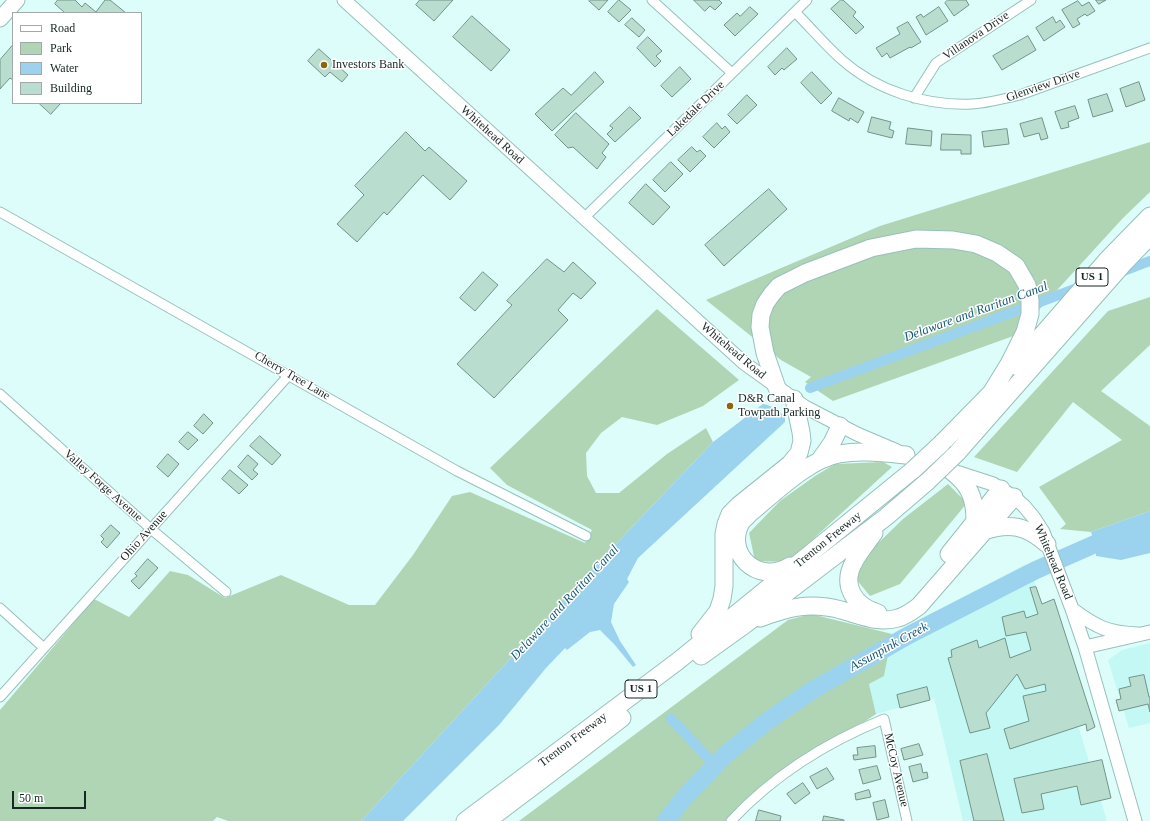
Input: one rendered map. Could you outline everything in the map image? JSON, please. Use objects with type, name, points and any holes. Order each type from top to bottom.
[{"type":"highway","name":"Trenton Freeway","points":[[465,821],[678,661],[913,470],[990,395],[1107,260],[1150,216]]},
{"type":"highway","name":"Trenton Freeway","points":[[487,821],[680,672],[886,517],[928,481],[957,453],[1037,341],[1125,262],[1150,236]]},
{"type":"highway","points":[[678,661],[718,611],[724,586],[724,534],[727,519],[739,505],[790,464],[799,453],[802,441],[792,401],[765,353],[760,327],[761,315],[765,304],[779,286],[805,273],[871,248],[916,239],[953,240],[976,244],[997,253],[1016,266],[1027,285],[1030,300],[1030,314],[1037,341]]},
{"type":"highway","points":[[820,460],[832,443],[840,426]]},
{"type":"highway","points":[[814,552],[784,570],[775,573],[765,573],[748,565],[742,558],[738,549],[738,531],[742,521],[748,514],[802,471],[820,460],[839,454],[860,452],[906,455]]},
{"type":"highway","points":[[950,470],[960,478],[968,488],[980,526]]},
{"type":"highway","points":[[747,623],[776,612],[810,606],[826,607],[876,620],[899,618],[910,613],[919,606],[980,526],[1008,493]]},
{"type":"highway","points":[[886,517],[854,561],[848,580],[854,599],[869,610],[878,613],[897,610],[905,604],[955,547],[980,526],[1017,527],[1040,537],[1048,546]]},
{"type":"main road","points":[[0,19],[17,0]]},
{"type":"main road","name":"Whitehead Road","points":[[344,0],[744,363],[792,401],[840,426],[906,455],[993,484],[1008,493],[1024,506],[1034,518],[1042,532],[1072,609],[1085,647],[1135,821]]},
{"type":"main road","points":[[1072,609],[1103,628],[1120,633],[1144,633]]},
{"type":"main road","points":[[1085,647],[1144,633]]},
{"type":"street","points":[[652,0],[732,73]]},
{"type":"street","name":"Lakedale Drive","points":[[584,218],[807,0]]},
{"type":"street","name":"Villanova Drive","points":[[914,98],[936,63],[1031,0]]},
{"type":"street","name":"Glenview Drive","points":[[795,12],[842,60],[860,74],[880,85],[914,98],[946,103],[972,104],[998,101],[1020,95],[1150,48]]},
{"type":"street","name":"Cherry Tree Lane","points":[[0,212],[457,471],[586,536]]},
{"type":"street","name":"Ohio Avenue","points":[[0,697],[289,375]]},
{"type":"street","name":"Valley Forge Avenue","points":[[0,394],[151,529],[226,592]]},
{"type":"street","points":[[0,608],[44,648]]},
{"type":"street","name":"McCoy Avenue","points":[[731,821],[763,790],[808,757],[833,742],[884,719],[907,821]]},
{"type":"shaded area","points":[[1026,564],[1035,583],[1107,821],[963,821],[934,698],[876,714],[869,684],[884,675],[892,634]]},
{"type":"shaded area","points":[[1150,643],[1150,723],[1129,728],[1108,660],[1122,650]]},
{"type":"green space","points":[[1150,142],[1150,192],[1123,218],[1016,335],[833,401],[805,382],[811,377],[781,360],[706,300],[880,226]]},
{"type":"green space","points":[[1150,297],[1150,345],[1101,391],[1150,426],[1150,511],[1091,532],[1060,529],[1066,524],[1039,487],[1122,440],[1073,402],[1017,472],[974,457],[1108,311]]},
{"type":"green space","points":[[657,309],[739,380],[703,406],[657,425],[622,417],[601,433],[586,453],[587,476],[596,493],[619,493],[667,454],[706,428],[713,442],[613,547],[361,821],[228,821],[217,817],[213,821],[0,821],[0,710],[94,599],[129,617],[170,571],[188,575],[225,598],[281,575],[349,605],[375,605],[413,555],[452,496],[470,492],[585,543],[592,530],[507,485],[490,468]]},
{"type":"green space","points":[[883,462],[892,467],[788,562],[755,561],[749,533],[780,501],[815,476],[835,464]]},
{"type":"green space","points":[[948,484],[967,503],[900,584],[870,596],[856,579],[869,552],[903,519]]},
{"type":"green space","points":[[811,614],[892,634],[884,676],[869,684],[876,714],[745,802],[731,821],[519,821],[788,620]]},
{"type":"water","points":[[763,404],[773,407],[780,412],[785,417],[785,422],[638,558],[627,579],[629,582],[614,604],[611,622],[620,641],[636,665],[633,667],[600,630],[590,632],[567,650],[565,648],[546,668],[499,725],[403,821],[361,821],[613,547],[713,442]]},
{"type":"water","points":[[1150,511],[1150,553],[1121,560],[1096,556],[1095,544],[1091,532]]},
{"type":"building","points":[[58,0],[75,0],[82,7],[85,3],[96,12],[64,12],[55,4]]},
{"type":"building","points":[[105,0],[110,0],[125,12],[96,12]]},
{"type":"building","points":[[420,0],[453,0],[434,21],[416,5]]},
{"type":"building","points":[[608,0],[599,10],[589,1]]},
{"type":"building","points":[[619,0],[631,10],[619,22],[608,12]]},
{"type":"building","points":[[694,0],[719,0],[722,3],[715,10],[710,6],[705,11]]},
{"type":"building","points":[[843,0],[856,12],[853,16],[864,27],[856,34],[831,9]]},
{"type":"building","points":[[948,0],[966,0],[969,5],[954,16],[945,3]]},
{"type":"building","points":[[1096,0],[1106,0],[1099,4]]},
{"type":"building","points":[[1078,1],[1082,6],[1089,2],[1095,11],[1087,16],[1085,14],[1077,19],[1080,24],[1073,28],[1062,10]]},
{"type":"building","points":[[750,7],[758,14],[735,36],[724,25],[737,13],[740,16]]},
{"type":"building","points":[[939,7],[948,21],[926,35],[916,17],[921,14],[923,17]]},
{"type":"building","points":[[472,16],[510,50],[491,71],[453,37]]},
{"type":"building","points":[[1053,17],[1056,23],[1060,20],[1065,27],[1044,41],[1036,28]]},
{"type":"building","points":[[632,18],[645,30],[639,37],[625,25]]},
{"type":"building","points":[[908,22],[921,42],[890,58],[887,53],[882,57],[876,48],[900,34],[897,28]]},
{"type":"building","points":[[1028,36],[1036,50],[1002,70],[993,56]]},
{"type":"building","points":[[648,37],[662,51],[656,56],[661,61],[655,67],[637,48]]},
{"type":"building","points":[[12,46],[12,79],[10,78],[0,89],[0,60]]},
{"type":"building","points":[[787,48],[797,59],[784,70],[782,68],[775,75],[768,67]]},
{"type":"building","name":"Investors Bank","points":[[319,49],[348,75],[342,82],[330,72],[325,77],[308,61]]},
{"type":"building","points":[[680,67],[691,79],[672,97],[661,86]]},
{"type":"building","points":[[595,72],[604,82],[552,131],[535,114],[563,88],[571,95]]},
{"type":"building","points":[[812,72],[832,93],[821,104],[801,83]]},
{"type":"building","points":[[1139,82],[1145,100],[1126,107],[1120,89]]},
{"type":"building","points":[[1107,94],[1113,111],[1093,117],[1088,100]]},
{"type":"building","points":[[747,95],[757,105],[737,124],[728,115]]},
{"type":"building","points":[[839,98],[864,112],[858,123],[850,118],[849,121],[832,111]]},
{"type":"building","points":[[40,104],[60,104],[51,114]]},
{"type":"building","points":[[1075,106],[1079,118],[1068,122],[1069,127],[1061,129],[1055,112]]},
{"type":"building","points":[[630,107],[641,118],[615,142],[607,134],[613,128],[610,126]]},
{"type":"building","points":[[576,113],[609,144],[602,153],[606,157],[597,169],[573,147],[568,148],[555,135]]},
{"type":"building","points":[[872,117],[891,122],[889,129],[894,131],[892,138],[868,132]]},
{"type":"building","points":[[1042,118],[1048,138],[1041,140],[1039,133],[1024,137],[1020,124]]},
{"type":"building","points":[[717,123],[722,129],[725,126],[730,132],[714,148],[703,137]]},
{"type":"building","points":[[908,128],[932,131],[931,146],[906,144]]},
{"type":"building","points":[[1007,129],[1009,144],[984,147],[982,132]]},
{"type":"building","points":[[406,132],[425,151],[429,147],[467,181],[450,200],[423,175],[387,215],[384,212],[357,242],[337,224],[364,195],[355,186]]},
{"type":"building","points":[[942,134],[971,135],[971,154],[961,154],[961,150],[941,150]]},
{"type":"building","points":[[692,147],[697,152],[700,150],[706,156],[690,172],[678,160]]},
{"type":"building","points":[[671,162],[683,174],[665,192],[653,180]]},
{"type":"building","points":[[646,184],[670,207],[653,225],[629,203]]},
{"type":"building","points":[[769,189],[787,209],[724,266],[705,245]]},
{"type":"building","points":[[547,259],[564,272],[573,262],[596,283],[581,299],[573,293],[558,310],[568,320],[494,398],[457,364],[512,305],[507,301]]},
{"type":"building","points":[[483,272],[498,285],[475,311],[460,298]]},
{"type":"building","points":[[204,414],[213,423],[203,434],[194,426]]},
{"type":"building","points":[[188,432],[198,440],[188,450],[179,442]]},
{"type":"building","points":[[260,436],[281,455],[272,465],[250,446]]},
{"type":"building","points":[[168,454],[179,464],[168,477],[157,467]]},
{"type":"building","points":[[248,455],[258,464],[253,470],[258,474],[252,480],[238,467]]},
{"type":"building","points":[[230,470],[248,485],[239,494],[222,479]]},
{"type":"building","points":[[111,525],[120,533],[107,548],[101,542],[104,539],[101,536]]},
{"type":"building","points":[[148,559],[158,568],[139,589],[131,581],[137,576],[135,574]]},
{"type":"building","points":[[1036,587],[1042,604],[1054,599],[1095,727],[1087,731],[1086,724],[1010,749],[1004,729],[1029,721],[1023,696],[1046,691],[1045,684],[1025,689],[1017,674],[986,713],[990,728],[970,733],[948,658],[952,657],[951,650],[977,640],[979,648],[1005,638],[1010,658],[1031,650],[1026,632],[1006,636],[1002,617],[1024,611],[1026,618],[1038,614],[1030,588]]},
{"type":"building","points":[[1144,675],[1150,697],[1150,712],[1148,704],[1119,711],[1116,700],[1121,699],[1119,689],[1131,686],[1129,678]]},
{"type":"building","points":[[927,687],[930,700],[900,708],[897,695]]},
{"type":"building","points":[[919,744],[923,755],[904,760],[901,749]]},
{"type":"building","points":[[875,746],[876,757],[854,760],[853,755],[858,755],[857,748]]},
{"type":"building","points":[[987,754],[1004,821],[974,821],[960,761]]},
{"type":"building","points":[[1102,760],[1111,798],[1081,805],[1077,786],[1041,794],[1044,809],[1022,813],[1014,779]]},
{"type":"building","points":[[921,764],[923,773],[927,772],[928,778],[913,782],[909,767]]},
{"type":"building","points":[[877,766],[881,779],[863,784],[859,770]]},
{"type":"building","points":[[827,768],[834,779],[817,789],[810,777]]},
{"type":"building","points":[[803,783],[810,793],[795,804],[787,794]]},
{"type":"building","points":[[869,790],[871,797],[856,800],[855,794]]},
{"type":"building","points":[[885,800],[889,817],[877,820],[873,803]]},
{"type":"building","points":[[759,810],[781,816],[780,821],[756,821]]},
{"type":"building","points":[[824,816],[844,820],[844,821],[823,821]]},
{"type":"waterway","name":"Delaware and Raritan Canal","points":[[1118,273],[1150,261]]},
{"type":"waterway","name":"Delaware and Raritan Canal","points":[[810,388],[1080,287]]},
{"type":"waterway","name":"Assunpink Creek","points":[[666,821],[683,799],[725,755],[766,722],[811,691],[907,636],[1036,570],[1095,544],[1150,534]]},
{"type":"waterway","points":[[671,719],[715,765]]},
{"type":"place","name":"Investors Bank","points":[[324,65]]},
{"type":"place","name":"D&R Canal Towpath Parking","points":[[730,406]]}]
